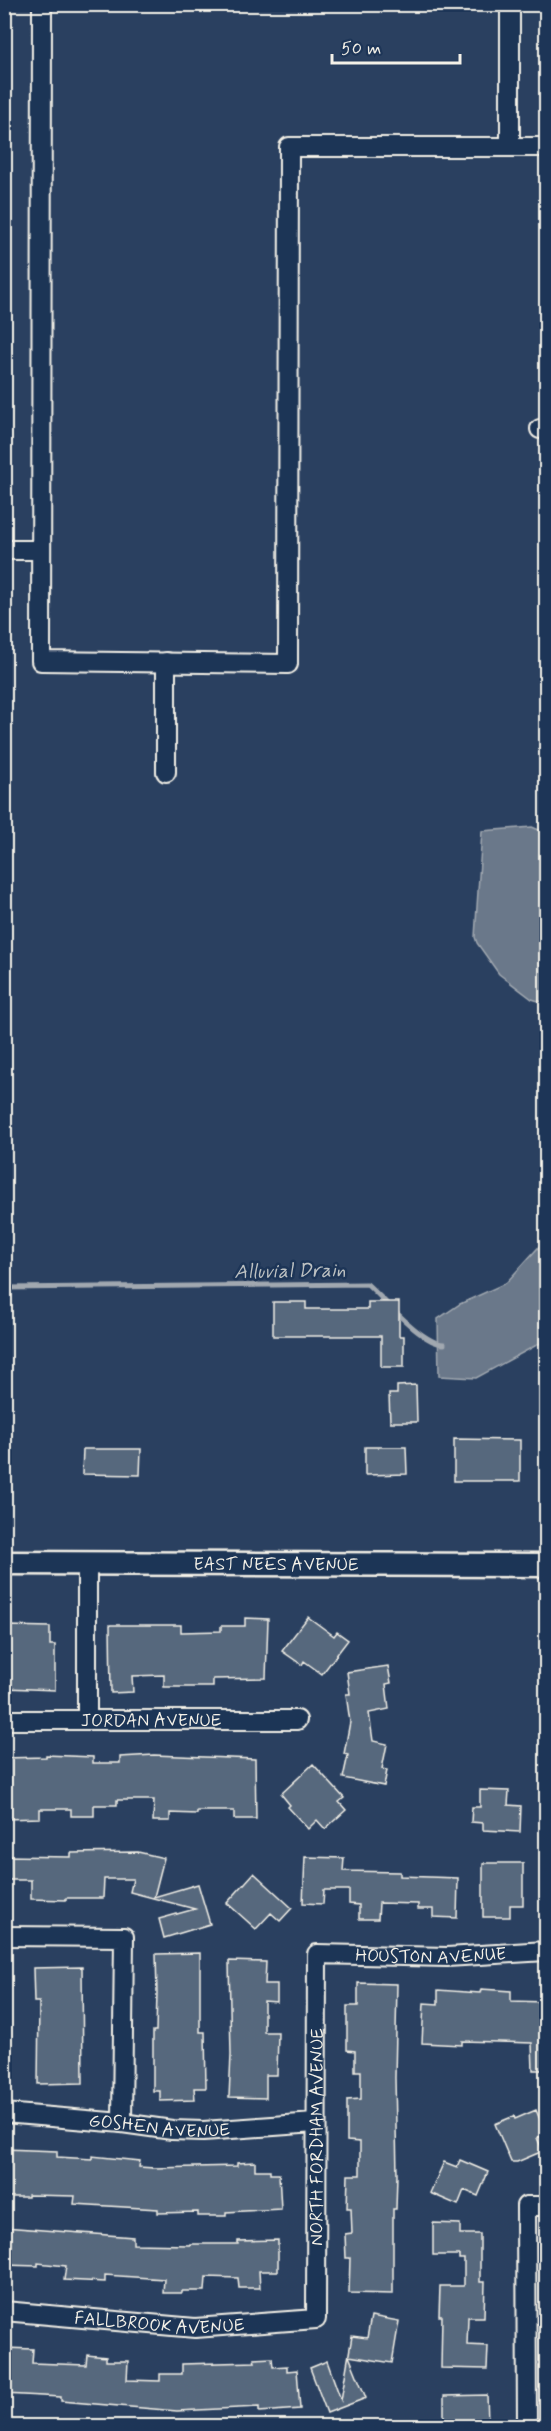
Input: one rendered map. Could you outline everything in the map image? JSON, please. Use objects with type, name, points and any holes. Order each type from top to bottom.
[{"type":"main road","name":"EAST NEES AVENUE","points":[[4,1563],[546,1565]]},
{"type":"street","points":[[42,4],[41,661],[288,664],[289,147],[546,147]]},
{"type":"street","points":[[510,4],[510,147]]},
{"type":"street","points":[[4,550],[41,550]]},
{"type":"street","points":[[165,772],[166,662]]},
{"type":"street","points":[[87,1563],[87,1720]]},
{"type":"street","name":"JORDAN AVENUE","points":[[4,1720],[297,1720]]},
{"type":"street","points":[[4,1936],[124,1937],[122,2123]]},
{"type":"street","name":"HOUSTON AVENUE","points":[[317,1954],[447,1957],[546,1951]]},
{"type":"street","name":"NORTH FORDHAM AVENUE","points":[[316,2319],[317,1954]]},
{"type":"street","name":"GOSHEN AVENUE","points":[[4,2113],[203,2131],[315,2123]]},
{"type":"street","points":[[526,2427],[526,2206],[546,2206]]},
{"type":"street","name":"FALLBROOK AVENUE","points":[[4,2311],[195,2328],[316,2319]]},
{"type":"water","points":[[532,827],[546,833],[545,1003],[532,999],[499,974],[475,937],[482,831]]},
{"type":"water","points":[[546,1239],[546,1340],[476,1378],[439,1376],[438,1319],[460,1304],[506,1283]]},
{"type":"building","points":[[273,1302],[306,1302],[306,1309],[368,1309],[368,1302],[399,1302],[399,1336],[404,1336],[404,1367],[381,1367],[381,1336],[273,1336]]},
{"type":"building","points":[[416,1385],[417,1422],[390,1422],[389,1394],[397,1394],[397,1386]]},
{"type":"building","points":[[454,1439],[520,1440],[520,1481],[454,1481]]},
{"type":"building","points":[[365,1447],[406,1447],[407,1474],[365,1475]]},
{"type":"building","points":[[83,1449],[141,1449],[140,1475],[82,1474]]},
{"type":"building","points":[[308,1617],[334,1636],[337,1632],[348,1640],[322,1674],[304,1661],[302,1665],[282,1651]]},
{"type":"building","points":[[245,1618],[268,1619],[266,1678],[213,1679],[213,1687],[164,1687],[164,1675],[132,1676],[133,1692],[111,1693],[110,1625],[181,1625],[181,1632],[221,1631],[221,1626],[245,1626]]},
{"type":"building","points":[[7,1626],[50,1627],[50,1645],[55,1645],[55,1690],[6,1688]]},
{"type":"building","points":[[388,1666],[391,1683],[386,1684],[389,1709],[369,1713],[373,1741],[387,1744],[382,1769],[387,1770],[384,1786],[343,1778],[348,1755],[344,1754],[350,1722],[346,1694],[350,1694],[347,1672]]},
{"type":"building","points":[[46,1755],[93,1757],[93,1763],[120,1763],[120,1757],[154,1755],[255,1759],[256,1819],[234,1819],[234,1811],[197,1811],[197,1814],[170,1813],[170,1821],[153,1821],[154,1800],[117,1800],[117,1805],[94,1805],[94,1816],[71,1816],[71,1809],[40,1809],[40,1818],[4,1819],[4,1758],[46,1757]]},
{"type":"building","points":[[313,1764],[344,1798],[339,1802],[346,1810],[325,1829],[317,1820],[308,1829],[288,1807],[290,1805],[281,1794]]},
{"type":"building","points":[[480,1790],[509,1791],[508,1805],[521,1806],[520,1832],[483,1830],[483,1823],[471,1822],[472,1807],[480,1807]]},
{"type":"building","points":[[138,1852],[164,1858],[154,1897],[198,1884],[210,1924],[164,1938],[159,1919],[195,1909],[130,1892],[133,1879],[104,1879],[103,1898],[66,1898],[66,1900],[31,1899],[31,1880],[4,1880],[4,1856],[71,1857],[71,1853]]},
{"type":"building","points":[[305,1857],[344,1858],[343,1871],[400,1872],[400,1876],[458,1878],[457,1918],[433,1917],[433,1909],[418,1909],[418,1904],[379,1903],[378,1919],[359,1919],[359,1905],[349,1904],[349,1890],[324,1890],[323,1904],[303,1903]]},
{"type":"building","points":[[483,1863],[523,1863],[523,1905],[510,1905],[510,1917],[483,1917]]},
{"type":"building","points":[[254,1873],[292,1908],[280,1921],[271,1913],[256,1929],[227,1903]]},
{"type":"building","points":[[200,1953],[200,2032],[205,2032],[206,2088],[194,2088],[195,2100],[160,2101],[160,2091],[153,2091],[153,2031],[156,2031],[157,1993],[156,1954]]},
{"type":"building","points":[[229,1961],[266,1962],[265,1984],[277,1984],[277,2002],[264,2001],[264,2032],[278,2032],[277,2075],[266,2075],[266,2098],[229,2097],[231,2055]]},
{"type":"building","points":[[82,1967],[83,2083],[38,2084],[39,2002],[34,2002],[33,1968]]},
{"type":"building","points":[[358,1983],[397,1984],[395,2078],[397,2175],[396,2209],[393,2209],[393,2294],[349,2293],[350,2258],[346,2258],[345,2234],[352,2233],[351,2208],[347,2208],[348,2175],[360,2175],[360,2142],[347,2141],[347,2100],[361,2099],[361,2071],[355,2071],[355,2051],[347,2050],[347,2006],[358,2006]]},
{"type":"building","points":[[481,1989],[511,1991],[511,2001],[546,2002],[546,2070],[533,2070],[532,2043],[462,2041],[462,2045],[422,2043],[424,2003],[438,2004],[438,1990],[480,1993]]},
{"type":"building","points":[[536,2110],[546,2134],[537,2138],[543,2151],[517,2162],[511,2162],[495,2124]]},
{"type":"building","points":[[4,2149],[57,2151],[57,2157],[92,2159],[92,2156],[140,2161],[139,2167],[154,2168],[237,2166],[237,2163],[255,2162],[255,2170],[270,2170],[270,2174],[279,2174],[281,2209],[226,2212],[226,2216],[198,2216],[198,2212],[158,2213],[158,2209],[74,2204],[75,2196],[4,2197]]},
{"type":"building","points":[[460,2160],[488,2172],[478,2196],[464,2190],[458,2205],[430,2193],[444,2162],[457,2167]]},
{"type":"building","points":[[433,2223],[460,2224],[460,2234],[480,2234],[480,2282],[485,2282],[484,2317],[468,2317],[467,2345],[488,2346],[487,2369],[441,2368],[440,2286],[464,2286],[464,2259],[459,2259],[459,2255],[433,2255]]},
{"type":"building","points":[[4,2227],[133,2237],[133,2244],[238,2244],[238,2241],[278,2240],[278,2271],[259,2271],[260,2288],[239,2288],[238,2278],[206,2277],[205,2291],[182,2291],[182,2293],[163,2293],[164,2279],[105,2275],[105,2282],[64,2280],[66,2266],[38,2263],[38,2266],[4,2265]]},
{"type":"building","points":[[371,2316],[399,2321],[392,2363],[349,2356],[366,2398],[327,2413],[310,2368],[327,2361],[341,2400],[352,2336],[367,2338]]},
{"type":"building","points":[[4,2348],[33,2349],[32,2363],[86,2365],[87,2355],[106,2357],[106,2361],[128,2361],[127,2380],[160,2381],[160,2374],[182,2374],[182,2364],[255,2362],[254,2359],[272,2358],[273,2367],[287,2366],[287,2371],[297,2370],[300,2409],[259,2412],[259,2407],[177,2411],[61,2401],[61,2397],[4,2394]]},
{"type":"building","points":[[487,2395],[488,2421],[479,2422],[480,2427],[444,2427],[444,2396]]},
{"type":"waterway","name":"Alluvial Drain","points":[[4,1288],[367,1284],[414,1329],[425,1337],[444,1344]]}]
